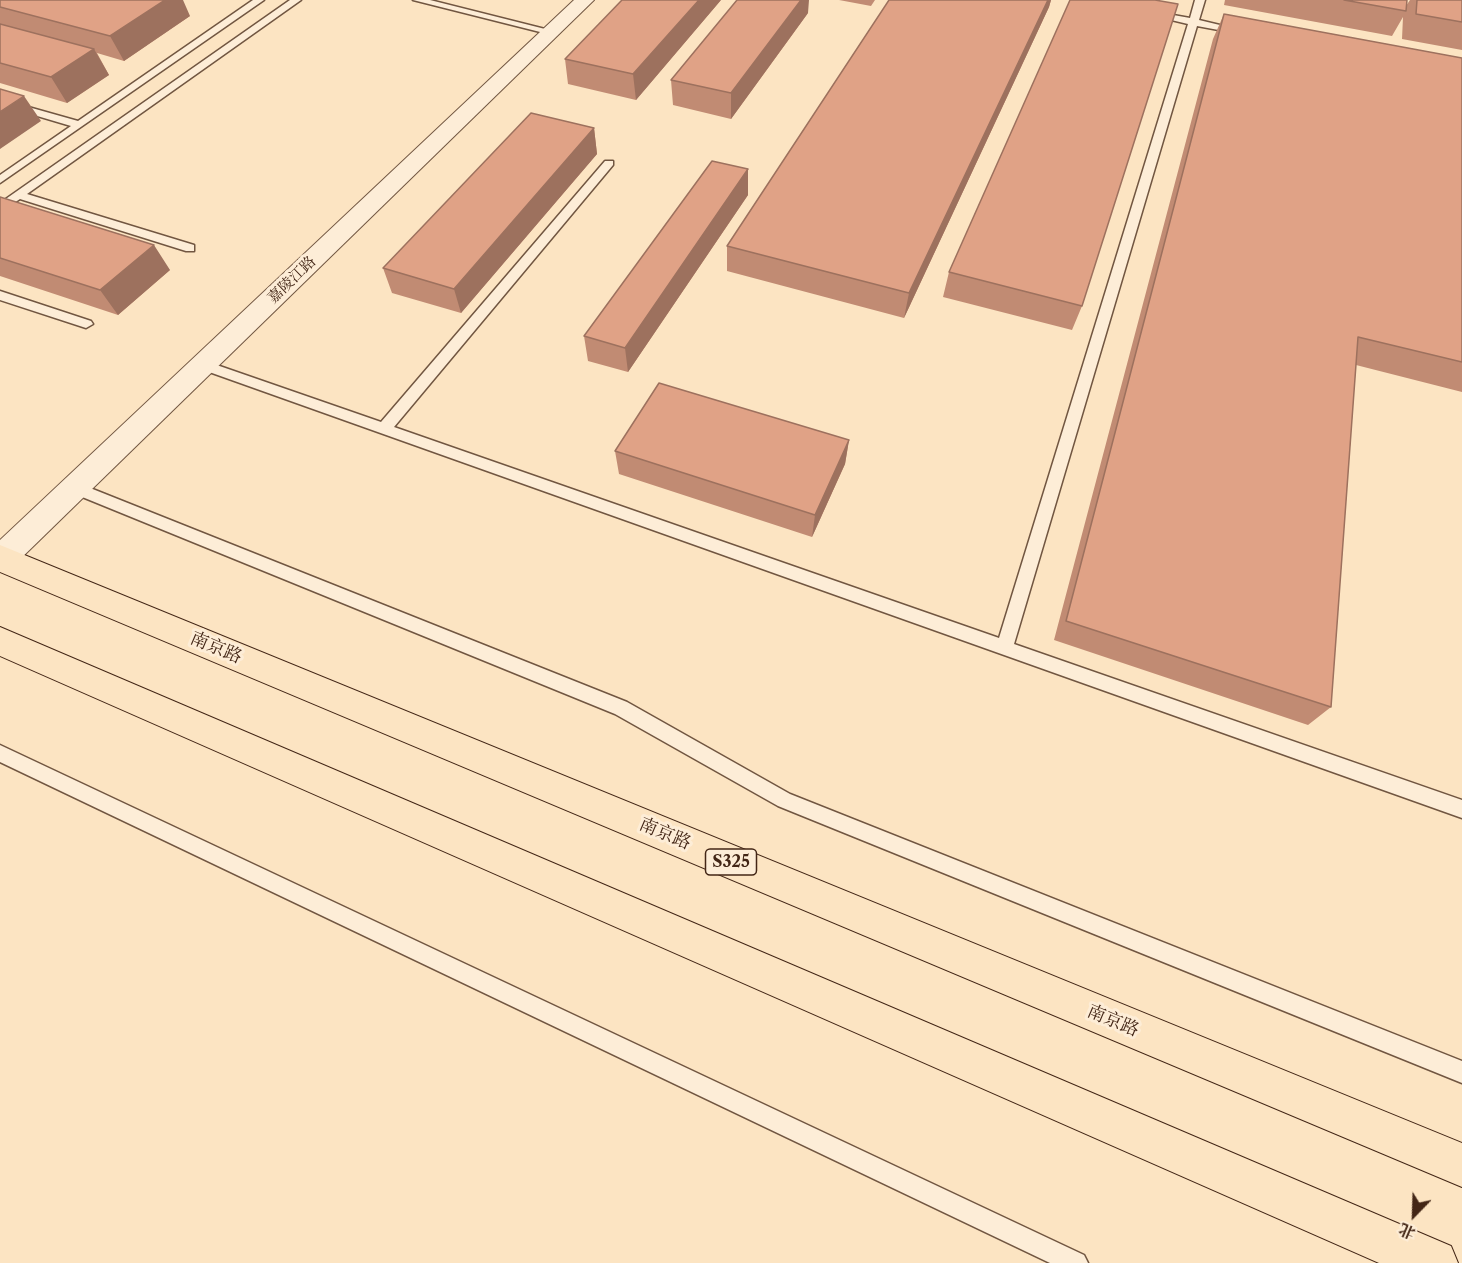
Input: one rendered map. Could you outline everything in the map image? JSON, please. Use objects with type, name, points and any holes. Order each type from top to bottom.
[{"type":"main road","name":"南京路","points":[[0,559],[1462,1166]]},
{"type":"main road","points":[[0,641],[1434,1263]]},
{"type":"street","name":"嘉陵江路","points":[[0,559],[585,0]]},
{"type":"lane","points":[[0,180],[260,0]]},
{"type":"lane","points":[[0,208],[296,0]]},
{"type":"lane","points":[[418,0],[552,32]]},
{"type":"lane","points":[[1005,647],[1200,0]]},
{"type":"lane","points":[[1136,11],[1252,33]]},
{"type":"lane","points":[[0,102],[79,125]]},
{"type":"lane","points":[[384,429],[609,163]]},
{"type":"lane","points":[[18,195],[190,248]]},
{"type":"lane","points":[[0,295],[86,324]]},
{"type":"lane","points":[[203,365],[1462,809]]},
{"type":"lane","points":[[75,488],[621,708],[783,800],[1462,1072]]},
{"type":"lane","points":[[0,753],[1076,1263]]},
{"type":"building","points":[[0,0],[165,0],[110,36],[0,7]]},
{"type":"building","points":[[622,0],[699,0],[633,74],[565,59]]},
{"type":"building","points":[[737,0],[801,0],[731,93],[671,80]]},
{"type":"building","points":[[889,0],[1048,0],[909,293],[727,246]]},
{"type":"building","points":[[1070,0],[1155,0],[1178,4],[1082,306],[949,272]]},
{"type":"building","points":[[1344,0],[1407,0],[1406,11]]},
{"type":"building","points":[[1417,0],[1462,0],[1462,22],[1416,14]]},
{"type":"building","points":[[1224,14],[1462,58],[1462,362],[1358,337],[1331,707],[1066,621]]},
{"type":"building","points":[[0,24],[94,49],[51,77],[0,63]]},
{"type":"building","points":[[0,89],[24,96],[0,112]]},
{"type":"building","points":[[531,113],[594,128],[454,289],[383,268]]},
{"type":"building","points":[[712,161],[748,169],[625,348],[584,336]]},
{"type":"building","points":[[0,197],[154,245],[100,290],[0,258]]},
{"type":"building","points":[[659,383],[849,440],[815,515],[615,451]]}]
